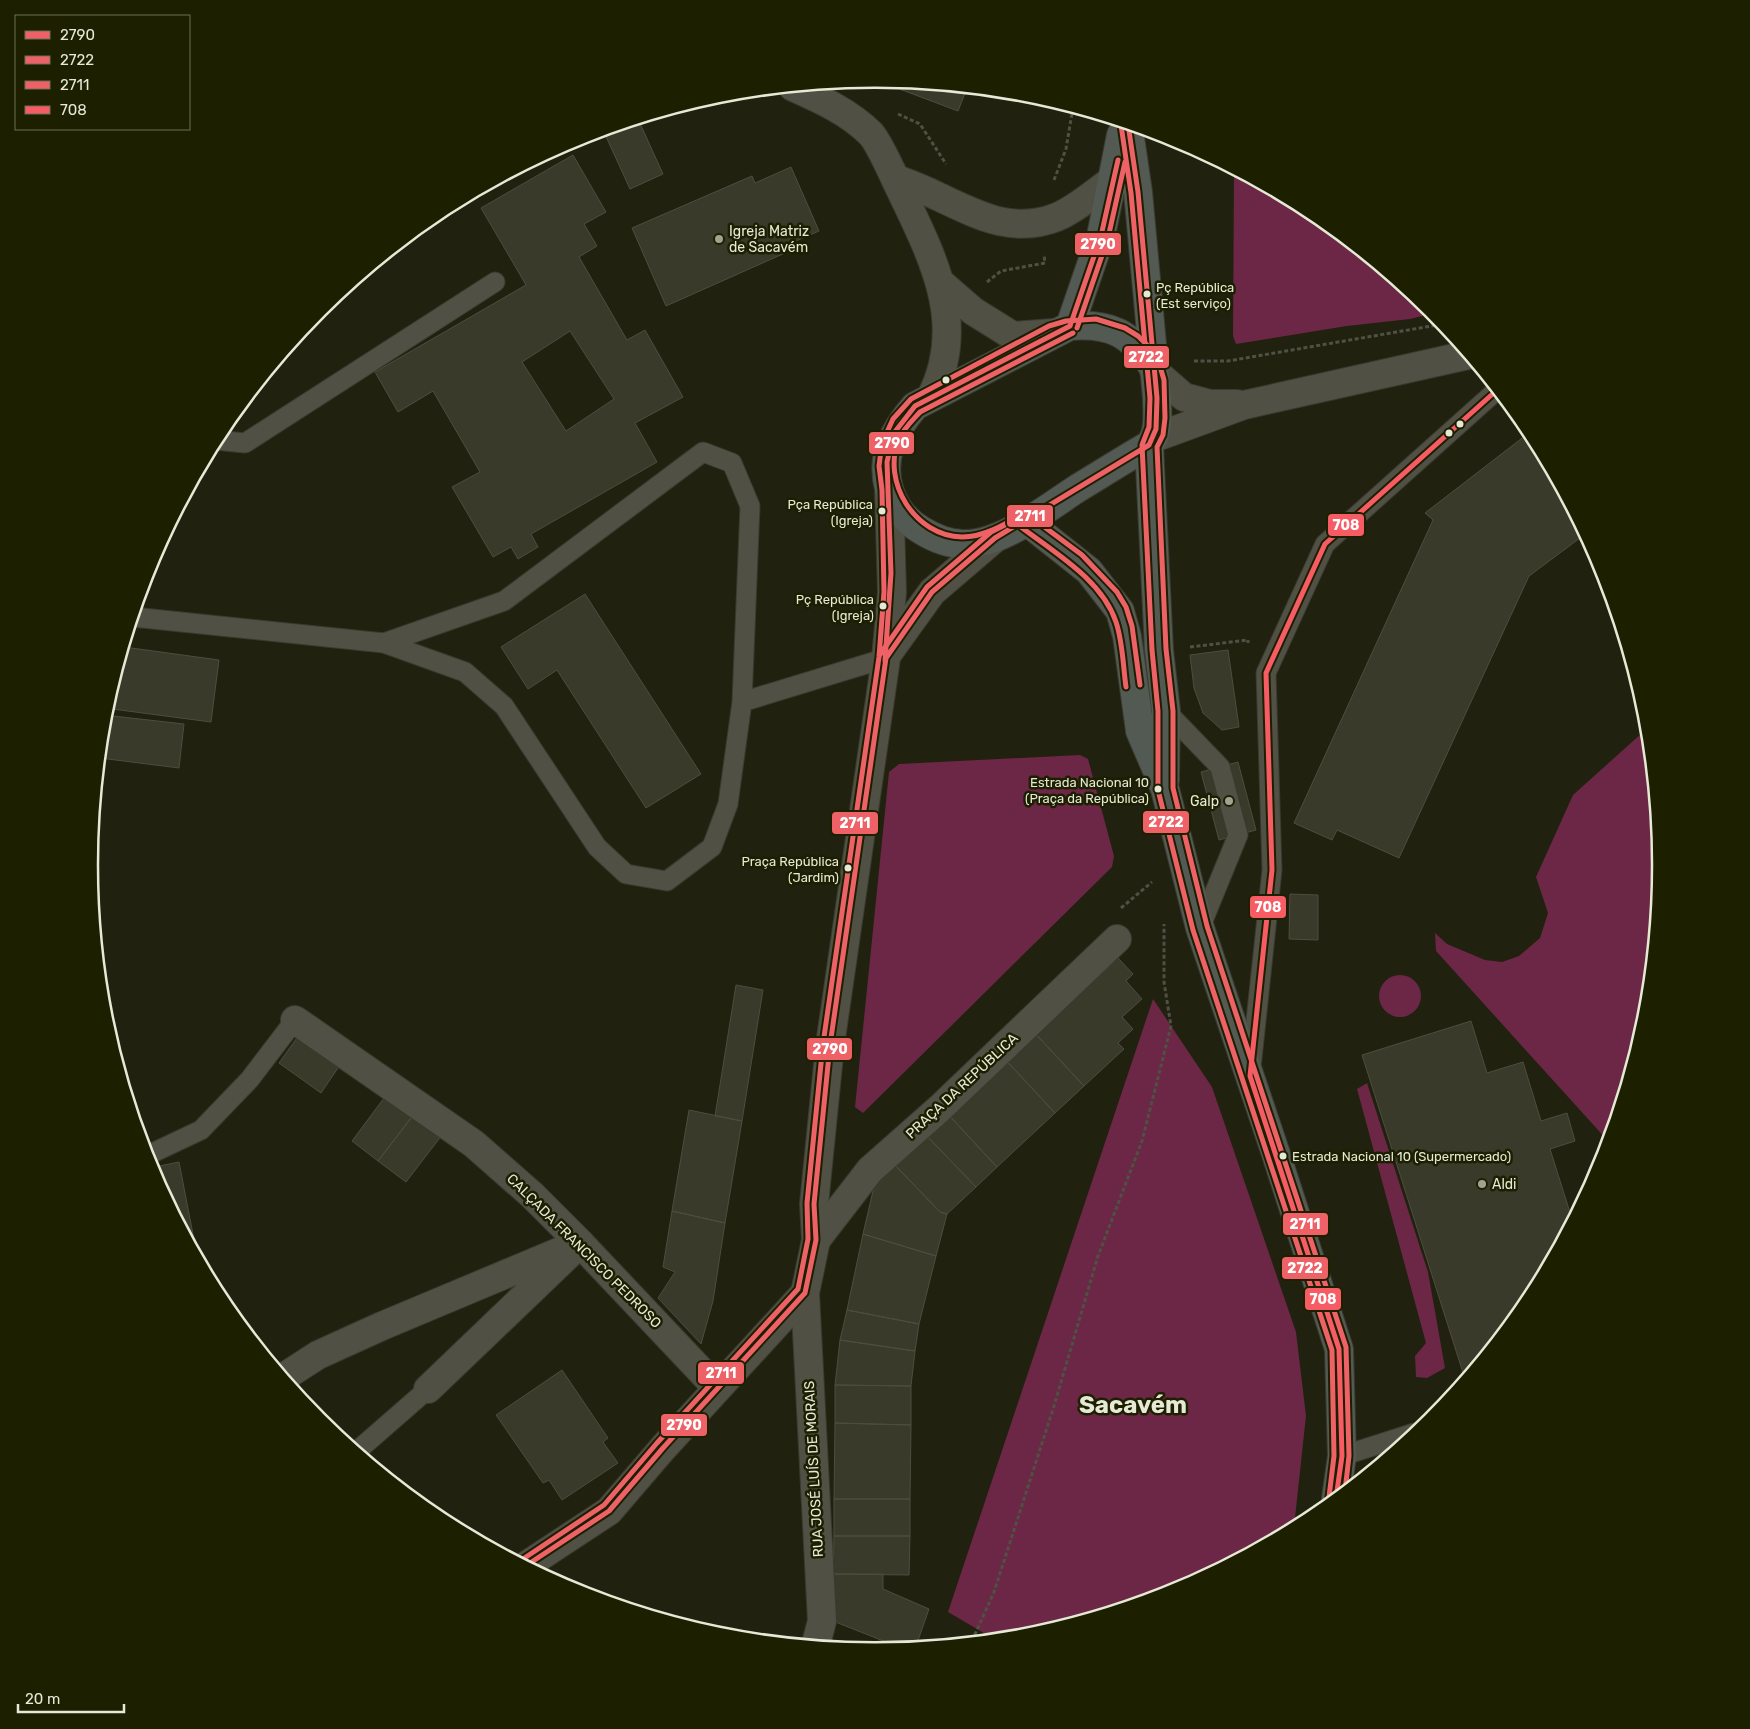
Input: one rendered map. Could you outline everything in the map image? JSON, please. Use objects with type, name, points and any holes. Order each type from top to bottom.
[{"type":"main road","points":[[1061,330],[1101,236],[1114,179],[1122,128]]},
{"type":"main road","points":[[1129,131],[1138,192],[1157,420],[1152,441],[1159,650],[1166,711],[1165,789]]},
{"type":"main road","points":[[923,402],[1061,330],[1090,324],[1125,336],[1138,345],[1153,369]]},
{"type":"main road","name":"PRAÇA DA REPÚBLICA","points":[[923,402],[899,424],[889,445],[886,466],[889,489],[898,508],[910,523],[936,539],[964,544],[995,538],[1026,521],[1152,441]]},
{"type":"main road","points":[[1026,521],[1089,571],[1120,611],[1127,636],[1140,731],[1165,789],[1200,928],[1339,1349],[1342,1456],[1337,1489]]},
{"type":"street","points":[[801,91],[836,107],[872,135],[895,178],[942,284],[948,333],[947,352],[939,382],[923,402]]},
{"type":"street","points":[[895,178],[976,215],[1017,224],[1039,222],[1057,216],[1076,206],[1114,179]]},
{"type":"street","points":[[942,284],[973,312],[1013,336],[1061,330]]},
{"type":"street","points":[[1152,441],[1244,405],[1462,356]]},
{"type":"street","points":[[1153,369],[1184,396],[1210,404],[1244,405]]},
{"type":"street","name":"PRAÇA DA REPÚBLICA","points":[[805,1293],[816,1240],[814,1204],[830,1045],[886,658],[892,592],[889,489]]},
{"type":"street","name":"PRAÇA DA REPÚBLICA","points":[[886,658],[932,592],[995,538]]},
{"type":"street","name":"PRAÇA DA REPÚBLICA","points":[[816,1240],[870,1170],[939,1109],[1117,939]]},
{"type":"street","name":"CALÇADA FRANCISCO PEDROSO","points":[[295,1020],[474,1144],[532,1195],[580,1243],[717,1388]]},
{"type":"street","points":[[289,1374],[318,1355],[382,1326],[580,1243]]},
{"type":"street","points":[[428,1390],[580,1243]]},
{"type":"street","points":[[532,1561],[609,1512],[717,1388],[805,1293]]},
{"type":"street","name":"RUA JOSÉ LUÍS DE MORAIS","points":[[805,1293],[822,1621],[817,1639]]},
{"type":"lane","points":[[224,441],[245,443],[496,282]]},
{"type":"lane","points":[[1250,1076],[1272,870],[1266,673],[1325,544],[1493,394]]},
{"type":"lane","points":[[139,617],[384,643],[465,672],[504,706],[597,847],[626,874],[667,881],[712,847],[728,804],[742,702],[750,506],[732,463],[703,452],[504,601],[384,643]]},
{"type":"lane","points":[[742,702],[886,658]]},
{"type":"lane","points":[[1166,711],[1220,767],[1238,835],[1200,928]]},
{"type":"lane","points":[[153,1152],[201,1130],[250,1079],[295,1020]]},
{"type":"lane","points":[[361,1447],[428,1390]]},
{"type":"lane","points":[[1342,1456],[1399,1438]]},
{"type":"path","points":[[893,112],[920,124],[950,171]]},
{"type":"path","points":[[1049,184],[1056,179],[1066,149],[1072,113]]},
{"type":"path","points":[[981,287],[1001,271],[1045,263],[1043,246]]},
{"type":"path","points":[[1187,360],[1201,362],[1228,361],[1434,326]]},
{"type":"path","points":[[1159,650],[1248,640],[1248,649]]},
{"type":"path","points":[[975,1635],[994,1592],[1054,1406],[1098,1256],[1142,1141],[1171,1026],[1164,982],[1164,914]]},
{"type":"shaded area","points":[[1234,176],[1307,218],[1348,248],[1387,280],[1424,315],[1236,344],[1233,336]]},
{"type":"shaded area","points":[[1640,734],[1650,814],[1652,864],[1650,915],[1645,966],[1637,1016],[1626,1066],[1603,1135],[1436,951],[1435,933],[1447,944],[1485,960],[1502,962],[1519,956],[1540,938],[1548,913],[1536,877],[1573,795]]},
{"type":"shaded area","points":[[1080,755],[1088,759],[1114,856],[1112,867],[863,1113],[855,1107],[889,772],[899,764]]},
{"type":"shaded area","points":[[1404,975],[1412,978],[1418,984],[1421,996],[1418,1008],[1412,1014],[1396,1017],[1388,1014],[1382,1008],[1379,992],[1382,984],[1388,978]]},
{"type":"shaded area","points":[[1153,999],[1212,1087],[1296,1332],[1306,1416],[1295,1518],[1219,1561],[1172,1582],[1125,1600],[1076,1615],[1027,1627],[985,1634],[948,1612]]},
{"type":"shaded area","points":[[1367,1083],[1428,1272],[1445,1368],[1427,1378],[1416,1377],[1415,1356],[1426,1343],[1357,1089]]},
{"type":"building","points":[[898,88],[965,93],[958,111]]},
{"type":"building","points":[[640,124],[663,174],[630,189],[606,136]]},
{"type":"building","points":[[573,155],[606,212],[584,224],[597,246],[579,257],[627,340],[645,330],[683,397],[635,423],[657,462],[531,534],[538,547],[518,559],[511,547],[493,557],[452,487],[480,472],[433,391],[398,412],[375,372],[526,285],[481,208]],"holes":[[[570,331],[614,399],[566,431],[522,362]]]},
{"type":"building","name":"Igreja Matriz de Sacavém","points":[[791,167],[819,231],[782,247],[785,253],[666,306],[632,228],[752,176],[755,183]]},
{"type":"building","points":[[1524,437],[1548,476],[1580,538],[1529,576],[1399,858],[1337,830],[1332,840],[1294,823],[1433,520],[1425,513]]},
{"type":"building","points":[[585,594],[701,774],[646,808],[557,670],[528,689],[501,647]]},
{"type":"building","points":[[129,648],[219,660],[211,722],[114,709]]},
{"type":"building","points":[[1228,650],[1239,727],[1222,730],[1203,713],[1194,688],[1190,655]]},
{"type":"building","points":[[113,716],[184,724],[179,768],[106,759]]},
{"type":"building","points":[[1238,762],[1256,830],[1219,840],[1201,772]]},
{"type":"building","points":[[1290,894],[1318,895],[1318,940],[1289,939]]},
{"type":"building","points":[[1118,958],[1133,974],[1126,981],[1142,999],[1122,1017],[1133,1029],[1118,1043],[1124,1049],[1084,1086],[1031,1029],[1087,978],[1092,983]]},
{"type":"building","points":[[736,985],[763,990],[742,1121],[715,1116]]},
{"type":"building","name":"Aldi","points":[[1471,1021],[1487,1073],[1523,1062],[1541,1121],[1567,1113],[1575,1141],[1550,1149],[1570,1212],[1548,1253],[1521,1296],[1491,1338],[1463,1372],[1362,1055]]},
{"type":"building","points":[[1031,1029],[1084,1086],[1055,1113],[1002,1056]]},
{"type":"building","points":[[299,1035],[340,1065],[321,1093],[279,1063]]},
{"type":"building","points":[[1002,1056],[1055,1113],[997,1167],[945,1111]]},
{"type":"building","points":[[387,1094],[414,1114],[378,1161],[352,1141]]},
{"type":"building","points":[[689,1110],[742,1121],[725,1223],[672,1211]]},
{"type":"building","points":[[945,1111],[997,1167],[976,1187],[923,1132]]},
{"type":"building","points":[[414,1114],[442,1135],[406,1182],[378,1161]]},
{"type":"building","points":[[923,1132],[976,1187],[947,1214],[940,1212],[892,1162]]},
{"type":"building","points":[[179,1162],[194,1237],[178,1208],[159,1166]]},
{"type":"building","points":[[892,1162],[940,1212],[947,1214],[936,1256],[863,1234],[876,1178]]},
{"type":"building","points":[[672,1211],[725,1223],[713,1301],[701,1344],[658,1298],[675,1272],[663,1267]]},
{"type":"building","points":[[863,1234],[936,1256],[919,1324],[847,1310]]},
{"type":"building","points":[[847,1310],[919,1324],[915,1351],[840,1340]]},
{"type":"building","points":[[840,1340],[915,1351],[911,1386],[835,1385]]},
{"type":"building","points":[[562,1370],[608,1438],[603,1442],[618,1463],[562,1500],[549,1480],[543,1483],[496,1415]]},
{"type":"building","points":[[835,1385],[911,1386],[911,1425],[835,1423]]},
{"type":"building","points":[[835,1423],[911,1425],[910,1499],[834,1499]]},
{"type":"building","points":[[834,1499],[910,1499],[910,1536],[834,1536]]},
{"type":"building","points":[[834,1536],[910,1536],[909,1575],[833,1574]]},
{"type":"building","points":[[833,1574],[883,1574],[883,1589],[929,1609],[918,1640],[885,1642],[833,1621]]},
{"type":"transit line","name":"2722","points":[[1121,128],[1131,193],[1150,398],[1149,427],[1142,445],[1152,650],[1158,711],[1158,790],[1193,930],[1332,1350],[1334,1456],[1329,1495]]},
{"type":"transit line","name":"2790","points":[[532,1562],[609,1511],[663,1448],[805,1293],[816,1240],[814,1204],[830,1045],[886,658],[932,592],[995,538],[1149,445],[1156,429],[1157,398],[1138,192],[1129,131]]},
{"type":"transit line","name":"2790","points":[[1070,326],[1101,236],[1118,160]]},
{"type":"transit line","name":"2722","points":[[1077,328],[1108,238],[1125,162]]},
{"type":"transit line","name":"2711","points":[[525,1558],[604,1505],[657,1443],[798,1289],[808,1239],[807,1203],[823,1044],[879,657],[884,592],[882,490],[879,466],[882,443],[893,419],[911,399],[1049,326],[1066,321],[1096,319],[1125,328],[1138,336],[1150,348],[1159,363],[1164,380],[1165,418],[1163,435],[1157,447],[1166,649],[1173,711],[1173,788],[1207,926],[1346,1347],[1349,1456],[1346,1482]]},
{"type":"transit line","name":"2790","points":[[885,661],[891,573],[887,462],[894,433],[915,406],[1070,326]]},
{"type":"transit line","name":"2722","points":[[1022,514],[994,530],[978,535],[962,537],[945,534],[930,527],[917,517],[906,504],[899,489],[895,472],[895,456],[899,439],[920,412],[1073,333]]},
{"type":"transit line","name":"708","points":[[1337,1489],[1342,1456],[1339,1349],[1250,1076],[1272,870],[1266,673],[1325,544],[1493,394]]},
{"type":"transit line","name":"2711","points":[[879,656],[927,587],[991,532],[1027,514],[1082,555],[1117,592],[1126,607],[1132,626],[1140,685]]},
{"type":"transit line","name":"2722","points":[[1021,527],[1076,568],[1100,593],[1116,622],[1120,638],[1126,687]]},
{"type":"place","name":"Igreja Matriz de Sacavém","points":[[719,239]]},
{"type":"place","name":"Pç República (Est serviço)","points":[[1147,294]]},
{"type":"place","name":"Pça República (Igreja)","points":[[882,511]]},
{"type":"place","name":"Pç República (Igreja)","points":[[883,606]]},
{"type":"place","name":"Estrada Nacional 10 (Praça da República)","points":[[1158,789]]},
{"type":"place","name":"Galp","points":[[1229,801]]},
{"type":"place","name":"Praça República (Jardim)","points":[[848,868]]},
{"type":"place","name":"Estrada Nacional 10 (Supermercado)","points":[[1283,1156]]},
{"type":"place","name":"Aldi","points":[[1482,1184]]},
{"type":"district","name":"Sacavém","points":[[1133,1405]]}]
